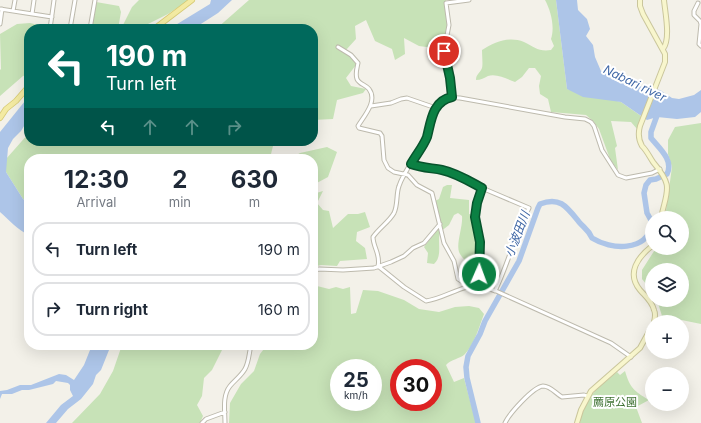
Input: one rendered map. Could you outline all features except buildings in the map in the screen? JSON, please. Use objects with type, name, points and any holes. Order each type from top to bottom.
[{"type":"main road","points":[[161,24],[192,0]]},
{"type":"main road","points":[[640,0],[640,6],[643,14],[665,54],[665,62],[638,133],[640,142],[661,170],[667,184],[663,211]]},
{"type":"main road","points":[[663,49],[666,41],[667,20],[664,0]]},
{"type":"main road","points":[[0,118],[6,109],[24,92]]},
{"type":"main road","points":[[645,252],[637,262],[633,275],[634,282],[648,299],[654,310],[654,315]]},
{"type":"main road","points":[[577,423],[587,396],[597,385],[631,357],[640,348],[645,339]]},
{"type":"street","points":[[13,11],[14,0]]},
{"type":"street","points":[[32,14],[34,0]]},
{"type":"street","points":[[51,24],[54,0]]},
{"type":"street","points":[[71,24],[75,0]]},
{"type":"street","points":[[91,24],[95,0]]},
{"type":"street","points":[[452,97],[450,78],[444,51],[449,25],[446,3],[469,0]]},
{"type":"street","points":[[698,3],[694,11],[694,15],[700,21],[699,44],[701,46]]},
{"type":"street","points":[[0,24],[1,9],[52,17]]},
{"type":"street","points":[[338,47],[351,55],[358,63],[356,78],[369,89],[371,94],[371,106],[358,126],[380,133],[382,136],[384,160],[391,170],[405,174],[412,178],[422,188],[432,193],[444,243],[454,261],[458,279],[469,286]]},
{"type":"street","points":[[378,266],[380,260],[373,237],[394,213],[399,187],[426,138],[430,118],[436,108],[444,100],[452,97],[565,117],[585,119],[593,124],[602,150],[618,175],[626,178],[661,170]]},
{"type":"street","points":[[371,106],[391,103],[401,98],[407,98],[436,108]]},
{"type":"street","points":[[411,164],[423,168],[442,170],[529,208],[518,230],[506,269],[496,291]]},
{"type":"street","points":[[478,286],[480,242],[475,217],[477,203],[482,188]]},
{"type":"street","points":[[318,269],[353,270],[378,266],[398,259],[413,248],[424,243],[440,224]]},
{"type":"street","points":[[378,266],[404,287],[426,301],[447,296],[469,286],[478,286],[508,296],[611,343],[631,357]]},
{"type":"street","points":[[225,423],[227,392],[230,386],[244,372],[250,350]]},
{"type":"street","points":[[505,423],[518,406],[532,392],[540,387],[549,388],[562,397],[584,394],[587,396]]},
{"type":"street","points":[[202,423],[206,419],[225,412]]},
{"type":"green space","points":[[139,0],[189,0],[168,14],[148,24],[124,24],[132,7]]},
{"type":"green space","points":[[249,0],[446,0],[449,37],[441,49],[419,46],[404,38],[405,54],[395,60],[392,49],[375,41],[366,20],[355,26],[356,39],[346,50],[359,61],[346,78],[351,86],[366,89],[363,93],[337,100],[333,119],[318,120],[318,24],[222,24]]},
{"type":"green space","points":[[545,0],[556,0],[567,89],[621,102],[641,116],[637,129],[631,122],[611,121],[617,146],[615,148],[618,170],[610,159],[599,129],[593,121],[586,115],[551,112],[548,99],[540,94],[539,86],[541,76],[535,68],[529,68],[522,77],[515,82],[494,75],[476,80],[482,67],[482,50],[497,42],[518,40],[540,50],[551,50],[554,46],[551,39],[553,29],[551,14]]},
{"type":"green space","points":[[96,2],[119,6],[121,12],[119,24],[93,24]]},
{"type":"green space","points":[[30,23],[34,24],[24,24],[24,76],[0,96],[0,34],[17,24]]},
{"type":"green space","points":[[701,123],[701,324],[689,322],[689,315],[662,315],[659,307],[689,307],[689,263],[646,263],[652,255],[689,255],[689,211],[666,211],[672,167],[668,154],[668,140],[675,127]]},
{"type":"green space","points":[[24,139],[24,146],[273,146],[271,154],[24,154],[24,200],[6,172],[6,159]]},
{"type":"green space","points":[[327,147],[337,152],[328,177],[318,182],[318,154],[298,154]]},
{"type":"green space","points":[[452,185],[450,198],[469,200],[469,214],[473,215],[473,225],[477,230],[478,238],[477,259],[474,265],[469,264],[459,252],[458,244],[462,225],[462,216],[458,213],[454,215],[449,225],[440,232],[437,261],[434,264],[427,263],[428,253],[424,247],[430,239],[431,232],[440,225],[435,201],[439,199],[443,187]]},
{"type":"green space","points":[[323,191],[318,201],[318,192]]},
{"type":"green space","points":[[318,204],[323,210],[329,211],[333,228],[348,214],[365,212],[370,227],[357,232],[356,241],[365,248],[367,259],[340,261],[337,266],[318,266]]},
{"type":"green space","points":[[645,265],[645,283],[642,279],[642,270]]},
{"type":"green space","points":[[318,286],[329,289],[336,287],[343,289],[350,287],[351,314],[356,313],[363,290],[378,291],[404,300],[419,309],[439,312],[455,307],[469,306],[479,308],[484,314],[476,335],[468,350],[463,356],[450,361],[446,365],[454,382],[464,378],[476,423],[229,423],[230,403],[241,384],[254,371],[260,354],[263,350],[318,350]]},
{"type":"green space","points":[[120,350],[222,350],[212,370],[204,378],[202,396],[197,405],[203,416],[200,423],[72,423],[100,394],[113,371]]},
{"type":"green space","name":"薦原公園","points":[[625,371],[633,388],[645,397],[645,402],[636,407],[642,423],[580,423],[585,406],[593,394],[603,383],[617,372],[620,375]]},
{"type":"water","points":[[211,0],[232,0],[218,13],[201,24],[177,24],[210,4]]},
{"type":"water","points":[[556,0],[577,0],[578,10],[587,19],[590,29],[586,36],[593,45],[595,57],[601,71],[613,70],[621,83],[660,90],[672,98],[679,99],[694,95],[701,90],[701,112],[695,117],[677,119],[657,117],[647,120],[621,102],[583,97],[567,89]]},
{"type":"water","points":[[24,102],[24,126],[13,139],[8,148],[6,172],[24,200],[24,232],[0,212],[0,132]]},
{"type":"water","points":[[90,350],[109,350],[101,370],[96,375],[93,384],[81,399],[68,409],[56,423],[46,423],[61,405],[73,396],[68,383],[56,381],[53,384],[29,390],[22,390],[12,394],[2,394],[0,399],[0,391],[20,385],[31,385],[59,374],[66,375],[74,380],[84,365]]},
{"type":"waterway","name":"小波田川","points":[[647,211],[644,193],[646,185],[650,180],[667,174],[669,169],[669,164],[665,154],[651,138],[651,132],[659,110]]},
{"type":"waterway","name":"小波田川","points":[[478,423],[467,378],[466,367],[468,356],[485,321],[519,261],[540,204],[553,201],[562,204],[571,212],[592,238],[609,245],[627,246],[635,244],[645,238]]},
{"type":"route","points":[[444,51],[450,78],[452,97],[441,102],[430,118],[426,138],[411,164],[423,168],[442,170],[482,188],[477,203],[475,217],[480,242],[479,274]]},
{"type":"water label","name":"Nabari river","points":[[635,83]]}]
